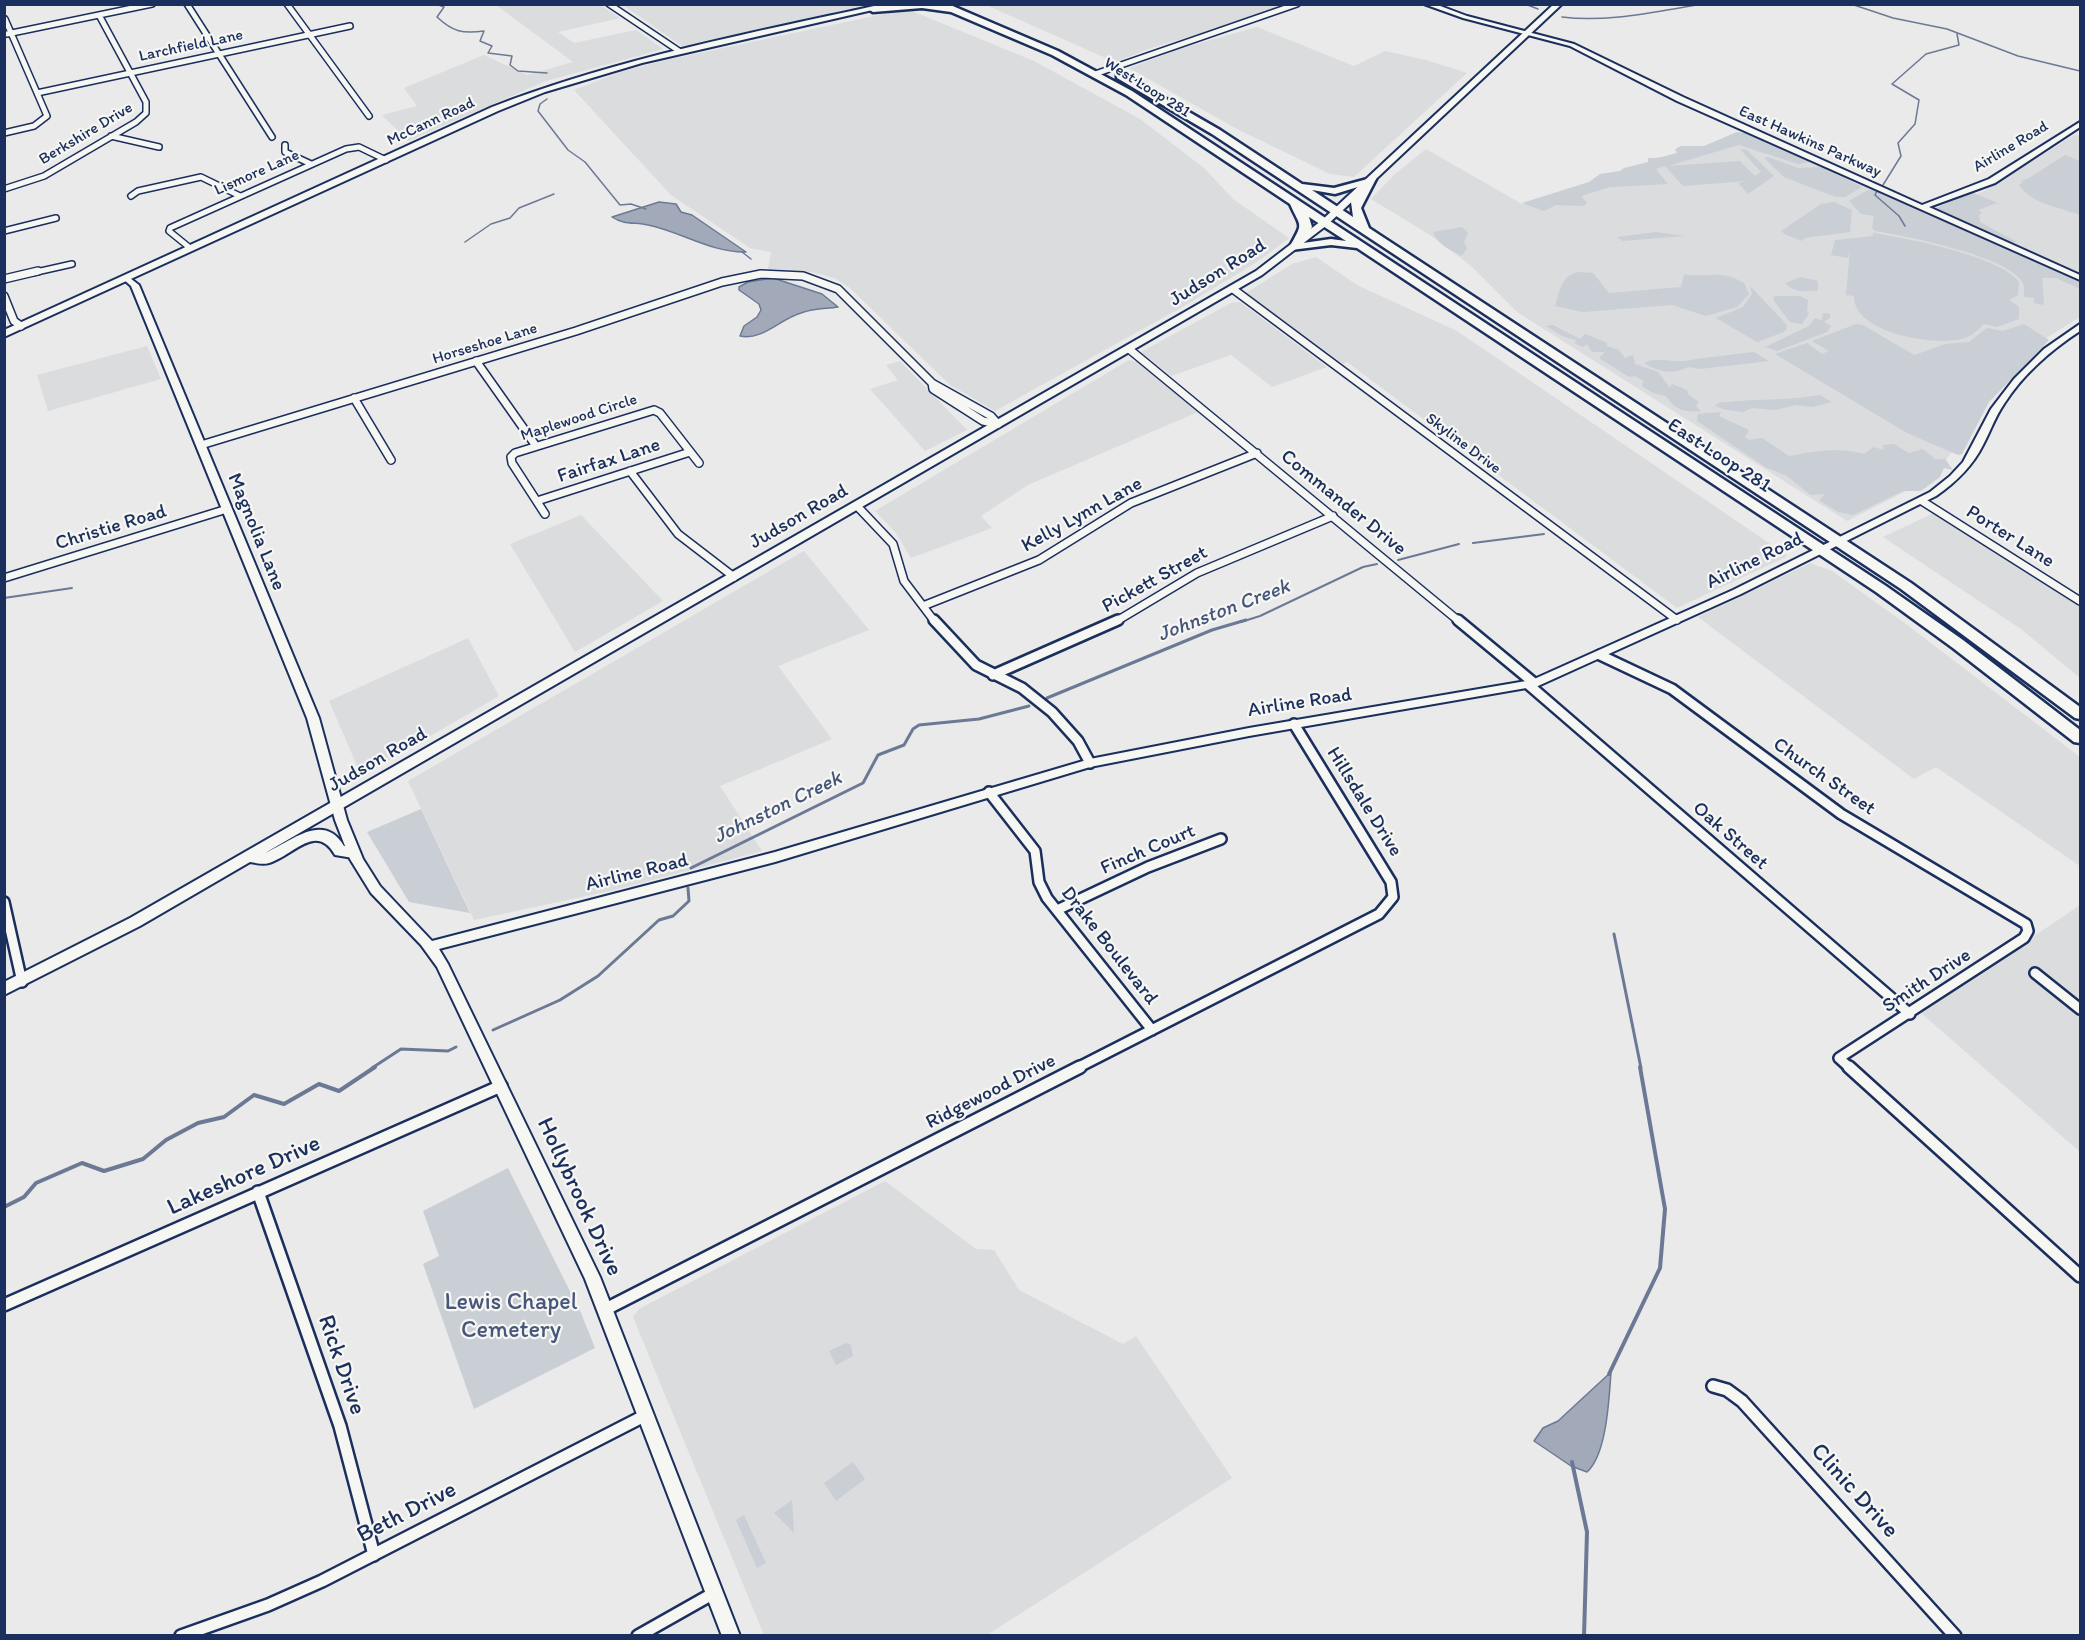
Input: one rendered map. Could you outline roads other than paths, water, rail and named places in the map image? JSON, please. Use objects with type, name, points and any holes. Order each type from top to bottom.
[{"type":"highway","name":"West Loop 281","points":[[939,4],[965,8],[1044,39],[1107,69],[1211,129],[1337,211]]},
{"type":"highway","points":[[873,9],[926,5],[965,8]]},
{"type":"highway","name":"West Loop 281","points":[[965,8],[1095,74],[1324,223]]},
{"type":"highway","points":[[1178,126],[1192,124],[1211,129]]},
{"type":"highway","points":[[1275,171],[1307,187],[1322,191],[1342,189],[1371,179]]},
{"type":"highway","points":[[1371,179],[1357,203],[1355,212],[1359,220],[1376,237]]},
{"type":"highway","points":[[1293,202],[1306,223],[1295,248]]},
{"type":"highway","name":"East Loop 281","points":[[1337,211],[1839,541],[1954,619],[2080,714]]},
{"type":"highway","name":"East Loop 281","points":[[1324,223],[1822,550],[1958,644],[2080,738]]},
{"type":"highway","points":[[1295,248],[1331,243],[1363,249]]},
{"type":"highway","points":[[1461,314],[1506,335],[1514,336],[1521,331]]},
{"type":"highway","points":[[2059,721],[2070,718],[2080,723]]},
{"type":"main road","name":"McCann Road","points":[[4,334],[542,90],[597,71],[894,4]]},
{"type":"main road","name":"East Hawkins Parkway","points":[[1427,4],[1470,19],[1529,32],[1572,45],[1680,99],[2080,278]]},
{"type":"main road","name":"Judson Road","points":[[4,990],[119,931],[1233,289],[1295,248],[1324,223],[1559,4]]},
{"type":"main road","name":"Airline Road","points":[[1923,207],[1992,181],[2080,124]]},
{"type":"main road","name":"Magnolia Lane","points":[[126,278],[135,285],[317,729],[336,807]]},
{"type":"main road","name":"Airline Road","points":[[431,946],[775,856],[1090,763],[1294,724],[1532,684],[1600,656],[1677,620],[1922,501],[1955,477],[1969,461],[1995,410],[2008,392],[2055,345],[2080,327]]},
{"type":"main road","name":"Hollybrook Drive","points":[[336,807],[353,853],[384,902],[431,946],[442,964],[501,1086],[606,1309],[730,1635]]},
{"type":"main road","points":[[248,857],[266,859],[302,839],[320,835],[334,841],[340,851],[353,853]]},
{"type":"street","points":[[8,33],[152,4]]},
{"type":"street","points":[[188,4],[272,137]]},
{"type":"street","points":[[287,4],[369,116]]},
{"type":"street","points":[[609,4],[679,51]]},
{"type":"street","points":[[1095,74],[1179,44],[1246,25],[1297,4]]},
{"type":"street","name":"Berkshire Drive","points":[[4,189],[40,177],[146,113],[146,102],[99,15]]},
{"type":"street","points":[[4,19],[8,33],[46,114],[45,119],[32,127],[4,133]]},
{"type":"street","name":"Larchfield Lane","points":[[37,93],[350,26]]},
{"type":"street","points":[[111,136],[159,147]]},
{"type":"street","points":[[285,145],[285,152],[311,164]]},
{"type":"street","name":"Lismore Lane","points":[[190,248],[176,239],[169,231],[170,228],[311,164],[355,147],[386,159]]},
{"type":"street","points":[[131,196],[138,191],[200,177],[240,196]]},
{"type":"street","points":[[4,231],[56,218]]},
{"type":"street","points":[[4,279],[72,264]]},
{"type":"street","name":"Horseshoe Lane","points":[[201,445],[622,316],[722,282],[751,275],[778,274],[811,278],[838,289],[932,382],[933,389],[983,421],[998,424]]},
{"type":"street","name":"Skyline Drive","points":[[1233,289],[1677,620]]},
{"type":"street","points":[[4,296],[14,321],[21,326]]},
{"type":"street","name":"Commander Drive","points":[[1130,349],[1334,516],[1532,684]]},
{"type":"street","points":[[476,361],[536,446]]},
{"type":"street","points":[[354,398],[391,460]]},
{"type":"street","name":"Maplewood Circle","points":[[545,514],[511,457],[515,453],[650,410],[660,413],[699,463]]},
{"type":"street","name":"Fairfax Lane","points":[[537,501],[690,452]]},
{"type":"street","name":"Kelly Lynn Lane","points":[[923,606],[1039,560],[1131,503],[1257,453]]},
{"type":"street","points":[[630,471],[678,534],[734,577]]},
{"type":"street","name":"Porter Lane","points":[[1922,501],[2080,601]]},
{"type":"street","points":[[857,506],[893,544],[904,581],[970,659],[993,675],[1020,687],[1044,705],[1080,744],[1090,763]]},
{"type":"street","name":"Christie Road","points":[[4,578],[227,509]]},
{"type":"street","name":"Pickett Street","points":[[993,675],[1103,628],[1202,571],[1334,516]]},
{"type":"street","name":"Church Street","points":[[1600,656],[1609,662],[1644,674],[1672,689],[1841,814],[2019,918],[2028,928]]},
{"type":"street","name":"Oak Street","points":[[1532,684],[1910,1014]]},
{"type":"street","name":"Hillsdale Drive","points":[[1294,724],[1389,878],[1394,890],[1390,903]]},
{"type":"street","name":"Drake Boulevard","points":[[988,792],[1035,851],[1040,886],[1152,1030]]},
{"type":"street","name":"Finch Court","points":[[1057,910],[1148,867],[1221,839]]},
{"type":"street","points":[[4,902],[22,982]]},
{"type":"street","name":"Ridgewood Drive","points":[[606,1309],[1375,918],[1390,903]]},
{"type":"street","name":"Smith Drive","points":[[2028,928],[2025,938],[1839,1058],[2080,1276]]},
{"type":"street","points":[[2035,973],[2080,1009]]},
{"type":"street","name":"Lakeshore Drive","points":[[4,1305],[501,1086]]},
{"type":"street","name":"Rick Drive","points":[[258,1192],[340,1426],[374,1555]]},
{"type":"street","name":"Clinic Drive","points":[[1713,1386],[1727,1390],[1742,1401],[1955,1635]]},
{"type":"street","name":"Beth Drive","points":[[181,1635],[286,1597],[374,1555],[646,1415]]},
{"type":"street","points":[[638,1635],[714,1593]]},
{"type":"water","points":[[659,202],[676,204],[681,212],[692,215],[746,252],[709,246],[661,228],[616,220],[612,217]]},
{"type":"water","points":[[773,278],[822,294],[838,307],[806,311],[763,333],[748,337],[740,336],[744,326],[757,317],[761,310],[759,304],[739,290],[739,287],[748,282]]},
{"type":"water","points":[[1611,1372],[1603,1439],[1594,1464],[1587,1472],[1571,1466],[1534,1441],[1543,1428],[1558,1421]]},
{"type":"waterway","points":[[436,4],[444,7],[437,17],[453,29],[464,32],[484,31],[480,41],[492,46],[488,53],[512,56],[510,65],[518,71],[547,73]]},
{"type":"waterway","points":[[1525,4],[1538,9]]},
{"type":"waterway","points":[[1562,17],[1615,17],[1703,4]]},
{"type":"waterway","points":[[1851,4],[1893,18],[1947,29],[2018,56],[2080,71]]},
{"type":"waterway","points":[[1883,185],[1901,156],[1898,143],[1915,124],[1919,100],[1892,84],[1926,54],[1959,45],[1957,34]]},
{"type":"waterway","points":[[547,99],[540,104],[538,111],[568,150],[585,162],[620,205],[631,204],[646,209]]},
{"type":"waterway","points":[[1877,191],[1875,195],[1899,216],[1905,226]]},
{"type":"waterway","points":[[465,242],[491,224],[510,218],[519,208],[554,194]]},
{"type":"waterway","points":[[742,252],[751,259]]},
{"type":"waterway","name":"Johnston Creek","points":[[1473,543],[1544,534]]},
{"type":"waterway","name":"Johnston Creek","points":[[1398,560],[1459,544]]},
{"type":"waterway","name":"Johnston Creek","points":[[1241,622],[1260,616],[1363,567],[1377,564]]},
{"type":"waterway","points":[[4,598],[72,588]]},
{"type":"waterway","name":"Johnston Creek","points":[[1047,698],[1212,630],[1246,620]]},
{"type":"waterway","name":"Johnston Creek","points":[[691,868],[863,783],[878,755],[904,745],[913,729],[919,725],[979,719],[1029,706]]},
{"type":"waterway","name":"Johnston Creek","points":[[493,1030],[560,1000],[598,976],[659,920],[673,916],[689,901],[688,888]]},
{"type":"waterway","points":[[1614,934],[1641,1068]]},
{"type":"waterway","name":"Johnston Creek","points":[[372,1068],[401,1049],[448,1051],[456,1047]]},
{"type":"waterway","name":"Johnston Creek","points":[[4,1207],[24,1197],[36,1183],[82,1163],[104,1171],[143,1159],[166,1140],[198,1123],[224,1117],[254,1095],[284,1104],[319,1084],[339,1091],[375,1067]]},
{"type":"waterway","points":[[1609,1374],[1660,1268],[1665,1209],[1640,1067]]},
{"type":"waterway","points":[[1572,1462],[1587,1532],[1584,1636]]},
{"type":"park label","name":"Lewis Chapel Cemetery","points":[[511,1317]]}]
